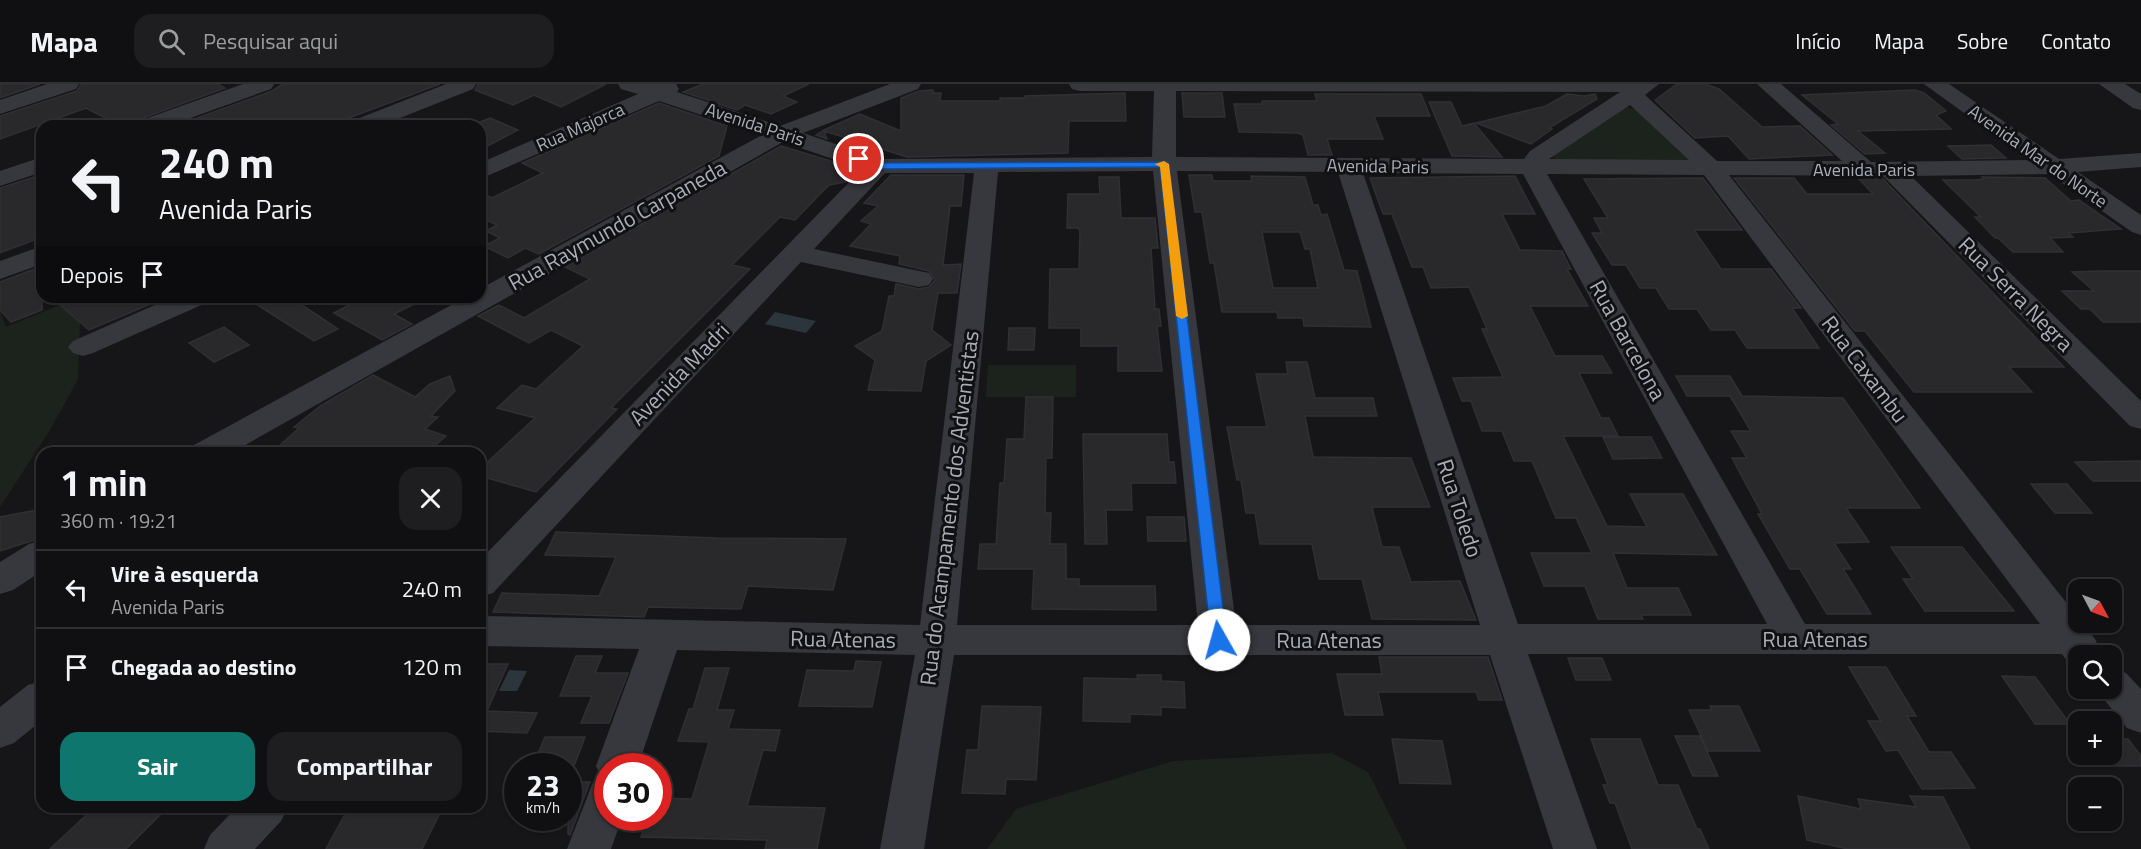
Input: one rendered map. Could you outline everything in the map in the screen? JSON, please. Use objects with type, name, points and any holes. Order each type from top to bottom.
[{"type":"street","points":[[0,107],[68,84]]},
{"type":"street","points":[[164,120],[263,84]]},
{"type":"street","points":[[375,120],[465,84]]},
{"type":"street","name":"Avenida Paris","points":[[628,84],[878,166],[1164,164],[1877,169],[2052,167],[2141,160]]},
{"type":"street","name":"Rua Majorca","points":[[486,169],[680,84]]},
{"type":"street","name":"Rua Raymundo Carpaneda","points":[[486,298],[783,133],[910,84]]},
{"type":"street","points":[[1080,84],[1411,84],[1641,88]]},
{"type":"street","name":"Rua Serra Negra","points":[[1768,84],[1877,169],[2141,419]]},
{"type":"street","name":"Avenida Mar do Norte","points":[[1935,84],[2141,227]]},
{"type":"street","points":[[2110,84],[2141,103]]},
{"type":"street","points":[[1167,85],[1164,164],[1219,640]]},
{"type":"street","points":[[1532,168],[1538,156],[1641,88]]},
{"type":"street","name":"Rua Caxambu","points":[[1641,88],[1712,169],[2076,645]]},
{"type":"street","name":"Rua do Acampamento dos Adventistas","points":[[902,849],[937,640],[987,165]]},
{"type":"street","name":"Rua Toledo","points":[[1348,165],[1575,849]]},
{"type":"street","points":[[0,179],[36,166]]},
{"type":"street","name":"Avenida Madri","points":[[486,577],[878,166]]},
{"type":"street","name":"Rua Barcelona","points":[[1532,168],[1794,639]]},
{"type":"street","points":[[795,253],[919,279]]},
{"type":"street","points":[[0,271],[36,256]]},
{"type":"street","points":[[83,347],[182,303]]},
{"type":"street","name":"Rua Raymundo Carpaneda","points":[[217,447],[476,303]]},
{"type":"street","points":[[0,580],[36,557]]},
{"type":"street","name":"Rua Atenas","points":[[486,631],[662,637],[937,640],[1794,639],[2068,647]]},
{"type":"street","points":[[622,753],[662,637]]},
{"type":"street","points":[[2122,695],[2141,716]]},
{"type":"street","points":[[0,731],[36,702]]},
{"type":"street","points":[[226,849],[260,813]]},
{"type":"street","points":[[589,849],[595,831]]},
{"type":"shaded area","points":[[1626,107],[1636,110],[1690,160],[1561,161],[1552,157],[1550,153]]},
{"type":"shaded area","points":[[65,303],[78,303],[80,317],[78,379],[50,430],[39,447],[36,447],[36,452],[0,507],[0,311],[6,327]]},
{"type":"shaded area","points":[[775,312],[816,321],[806,333],[765,324]]},
{"type":"shaded area","points":[[988,365],[1076,365],[1076,397],[986,397]]},
{"type":"shaded area","points":[[509,670],[527,671],[517,691],[499,691]]},
{"type":"shaded area","points":[[1332,753],[1368,772],[1407,849],[987,849],[1016,809],[1173,761]]},
{"type":"building","points":[[0,84],[40,84],[0,98]]},
{"type":"building","points":[[81,84],[218,84],[225,88],[137,120],[109,120],[86,108],[53,120],[36,120],[36,126],[0,139],[0,116],[77,91]]},
{"type":"building","points":[[283,84],[440,84],[343,120],[192,120],[272,91]]},
{"type":"building","points":[[478,84],[606,84],[561,107],[534,95],[513,105],[475,90]]},
{"type":"building","points":[[703,84],[809,84],[783,96],[797,102],[771,114],[745,105],[737,110],[683,92]]},
{"type":"building","points":[[1677,84],[1705,84],[1719,89],[1762,127],[1800,126],[1832,155],[1749,159],[1728,136],[1695,138],[1655,100]]},
{"type":"building","points":[[933,90],[934,93],[941,93],[940,101],[1000,101],[1000,98],[1025,98],[1025,96],[1125,93],[1126,121],[1069,121],[1068,153],[907,157],[824,131],[827,139],[816,135],[824,130],[860,114],[901,131],[901,98],[919,91]]},
{"type":"building","points":[[1915,90],[1924,93],[1946,111],[1936,115],[1951,129],[1858,131],[1885,153],[1865,154],[1831,125],[1838,124],[1802,95]]},
{"type":"building","points":[[1182,93],[1222,93],[1225,117],[1184,117]]},
{"type":"building","points":[[1315,94],[1421,94],[1430,116],[1374,116],[1383,139],[1327,139],[1332,155],[1308,155],[1303,135],[1297,133],[1239,132],[1234,104],[1262,104],[1262,101],[1317,101]]},
{"type":"building","points":[[1567,94],[1584,96],[1595,94],[1597,99],[1549,128],[1552,129],[1531,144],[1476,123],[1546,106]]},
{"type":"building","points":[[1429,102],[1451,102],[1462,126],[1474,123],[1502,157],[1452,156]]},
{"type":"building","points":[[659,103],[727,126],[719,156],[539,254],[525,248],[508,258],[486,247],[500,238],[486,231],[497,225],[486,220],[486,195],[492,198],[543,173],[522,163]]},
{"type":"building","points":[[490,118],[518,130],[486,147],[485,120]]},
{"type":"building","points":[[1991,145],[2006,158],[1962,159],[1948,146]]},
{"type":"building","points":[[781,146],[838,163],[846,182],[829,185],[795,220],[780,217],[732,265],[750,269],[611,408],[617,409],[536,492],[486,478],[486,463],[535,418],[497,408],[522,385],[536,389],[583,346],[551,330],[529,343],[478,316],[499,305],[524,318],[590,279],[565,267]]},
{"type":"building","points":[[891,175],[964,175],[961,206],[950,206],[943,265],[961,264],[957,293],[938,293],[932,330],[951,345],[926,361],[921,391],[868,390],[875,360],[855,346],[882,331],[889,296],[894,296],[896,284],[919,289],[929,287],[935,280],[929,271],[899,264],[900,256],[850,246],[871,224],[861,221],[878,206],[864,203]]},
{"type":"building","points":[[1189,175],[1212,175],[1213,181],[1252,181],[1251,176],[1305,177],[1313,205],[1318,205],[1321,215],[1327,214],[1344,270],[1357,271],[1371,327],[1304,326],[1303,318],[1278,318],[1277,312],[1222,312],[1214,263],[1210,263],[1202,212],[1195,212]],"holes":[[[1262,232],[1300,232],[1305,249],[1310,249],[1318,288],[1273,288]]]},
{"type":"building","points":[[1515,176],[1535,214],[1502,214],[1520,250],[1562,251],[1571,269],[1567,269],[1588,306],[1530,306],[1555,356],[1602,356],[1612,373],[1579,373],[1601,418],[1609,418],[1618,436],[1563,436],[1607,526],[1647,527],[1630,494],[1683,494],[1717,555],[1613,553],[1627,588],[1678,588],[1691,615],[1641,615],[1643,619],[1598,619],[1585,586],[1544,586],[1531,553],[1592,553],[1576,518],[1556,518],[1532,461],[1514,461],[1502,431],[1482,431],[1471,401],[1462,401],[1453,378],[1503,377],[1482,329],[1487,329],[1469,287],[1431,288],[1423,267],[1412,267],[1392,214],[1383,214],[1370,178]]},
{"type":"building","points":[[34,177],[36,178],[36,239],[0,253],[0,188]]},
{"type":"building","points":[[1099,177],[1119,177],[1121,218],[1155,218],[1158,248],[1151,248],[1155,309],[1159,309],[1161,326],[1157,326],[1162,371],[1118,371],[1118,346],[1081,346],[1081,328],[1049,328],[1050,269],[1079,269],[1080,231],[1078,228],[1067,228],[1068,194],[1100,194]]},
{"type":"building","points":[[1982,177],[2045,178],[2071,201],[2079,200],[2121,229],[2068,233],[2073,237],[2050,238],[2063,252],[2013,252],[1998,238],[1995,238],[1975,217],[1981,217],[1943,180],[1984,179]]},
{"type":"building","points":[[1703,178],[1742,230],[1694,230],[1721,269],[1771,269],[1801,308],[1792,308],[1819,348],[1747,348],[1735,330],[1711,330],[1697,309],[1669,309],[1656,288],[1640,288],[1626,265],[1612,265],[1592,233],[1602,233],[1594,218],[1608,218],[1584,179]]},
{"type":"building","points":[[1734,178],[1794,178],[1807,194],[1873,194],[1858,178],[1882,178],[2064,367],[2009,367],[2032,392],[1914,392],[1865,331],[1855,331]]},
{"type":"building","points":[[34,269],[36,271],[36,303],[42,303],[42,310],[11,322],[0,310],[0,282]]},
{"type":"building","points":[[2141,271],[2141,322],[2103,322],[2090,309],[2081,309],[2062,291],[2094,291],[2072,272]]},
{"type":"building","points":[[58,303],[153,303],[89,330]]},
{"type":"building","points":[[254,303],[299,303],[338,329],[314,341]]},
{"type":"building","points":[[353,303],[416,303],[394,314],[412,324],[382,340],[334,313]]},
{"type":"building","points":[[224,327],[249,345],[214,362],[189,343]]},
{"type":"building","points":[[1009,328],[1035,328],[1034,350],[1008,350]]},
{"type":"building","points":[[1286,362],[1307,362],[1315,398],[1373,398],[1377,416],[1305,416],[1313,457],[1411,458],[1430,507],[1372,507],[1382,547],[1399,547],[1411,582],[1460,581],[1476,620],[1372,619],[1362,579],[1319,579],[1312,544],[1260,544],[1255,513],[1246,513],[1241,480],[1237,480],[1227,427],[1267,427],[1256,374],[1288,374]]},
{"type":"building","points":[[373,375],[415,397],[430,384],[450,376],[455,391],[431,416],[438,417],[425,429],[446,436],[433,447],[278,447],[299,428],[294,427],[320,406]]},
{"type":"building","points":[[1676,376],[1730,376],[1742,396],[1843,398],[1920,508],[1846,508],[1869,542],[1834,543],[1851,569],[1843,569],[1871,614],[1827,614],[1800,569],[1790,569],[1758,514],[1762,514],[1732,458],[1747,458],[1731,431],[1751,431],[1730,396],[1687,396]]},
{"type":"building","points":[[1026,397],[1053,397],[1052,458],[1046,458],[1045,513],[1051,513],[1050,544],[1066,544],[1066,579],[1079,579],[1079,586],[1155,586],[1156,610],[1032,609],[1034,569],[978,569],[980,544],[996,544],[1000,483],[1004,483],[1007,439],[1024,439]]},
{"type":"building","points":[[1083,434],[1167,434],[1169,462],[1174,462],[1176,483],[1131,483],[1132,510],[1106,510],[1107,544],[1085,544]]},
{"type":"building","points":[[1603,437],[1651,437],[1662,458],[1613,459]]},
{"type":"building","points":[[2141,461],[2141,481],[2093,481],[2075,462]]},
{"type":"building","points":[[2031,484],[2067,484],[2092,513],[2055,513]]},
{"type":"building","points":[[36,510],[36,540],[0,551],[0,517]]},
{"type":"building","points":[[1147,517],[1184,517],[1186,541],[1148,541]]},
{"type":"building","points":[[556,532],[716,538],[846,539],[833,590],[748,586],[741,609],[648,607],[644,617],[493,612],[502,593],[599,596],[616,557],[545,555]]},
{"type":"building","points":[[1891,547],[1962,547],[2014,611],[1925,611],[1903,579],[1913,579]]},
{"type":"building","points":[[576,656],[602,656],[595,673],[628,673],[609,723],[581,723],[592,696],[560,696]]},
{"type":"building","points":[[1379,657],[1488,657],[1502,700],[1479,700],[1476,692],[1378,692],[1383,715],[1345,715],[1337,674],[1382,674]]},
{"type":"building","points":[[1568,658],[1602,658],[1611,680],[1576,680]]},
{"type":"building","points":[[856,661],[881,662],[872,707],[799,706],[807,670],[854,671]]},
{"type":"building","points":[[486,664],[508,664],[487,711],[537,713],[527,733],[486,731]]},
{"type":"building","points":[[1849,667],[1886,667],[1916,716],[1907,716],[1929,752],[1951,752],[1975,788],[1922,789],[1898,750],[1886,751],[1868,721],[1881,721]]},
{"type":"building","points":[[705,668],[729,668],[717,710],[734,710],[728,729],[780,730],[775,751],[763,750],[747,806],[825,808],[817,849],[765,849],[767,840],[641,837],[643,831],[672,831],[672,798],[692,799],[709,742],[678,741],[689,709],[693,709]]},
{"type":"building","points":[[1137,675],[1161,675],[1161,681],[1184,682],[1185,708],[1161,707],[1161,715],[1130,714],[1130,722],[1083,721],[1084,678],[1138,679]]},
{"type":"building","points":[[2002,676],[2035,677],[2068,721],[2068,724],[2035,724]]},
{"type":"building","points":[[982,706],[1041,707],[1036,780],[1006,779],[1005,794],[962,793],[967,750],[978,750]]},
{"type":"building","points":[[1710,706],[1739,706],[1760,751],[1708,751],[1689,710],[1712,710]]},
{"type":"building","points":[[1675,736],[1700,736],[1718,776],[1693,776]]},
{"type":"building","points":[[545,737],[585,737],[579,753],[538,753]]},
{"type":"building","points":[[1392,739],[1442,741],[1451,784],[1400,783]]},
{"type":"building","points":[[1591,739],[1640,739],[1658,785],[1678,785],[1697,829],[1700,829],[1709,849],[1632,849],[1615,803],[1610,803],[1603,785],[1608,785]]},
{"type":"building","points":[[2122,739],[2128,739],[2141,756],[2141,766],[2087,766],[2122,765]]},
{"type":"building","points":[[582,782],[590,782],[582,803]]},
{"type":"building","points":[[1798,796],[1861,809],[1858,799],[1916,807],[1910,796],[1943,797],[1970,849],[1848,849],[1807,840]]},
{"type":"building","points":[[89,813],[162,813],[126,849],[50,849]]},
{"type":"building","points":[[346,813],[440,813],[422,849],[326,849]]},
{"type":"slow traffic","points":[[1160,164],[1164,164],[1182,316]]},
{"type":"route","points":[[859,159],[878,166],[1164,164],[1219,640]]}]
